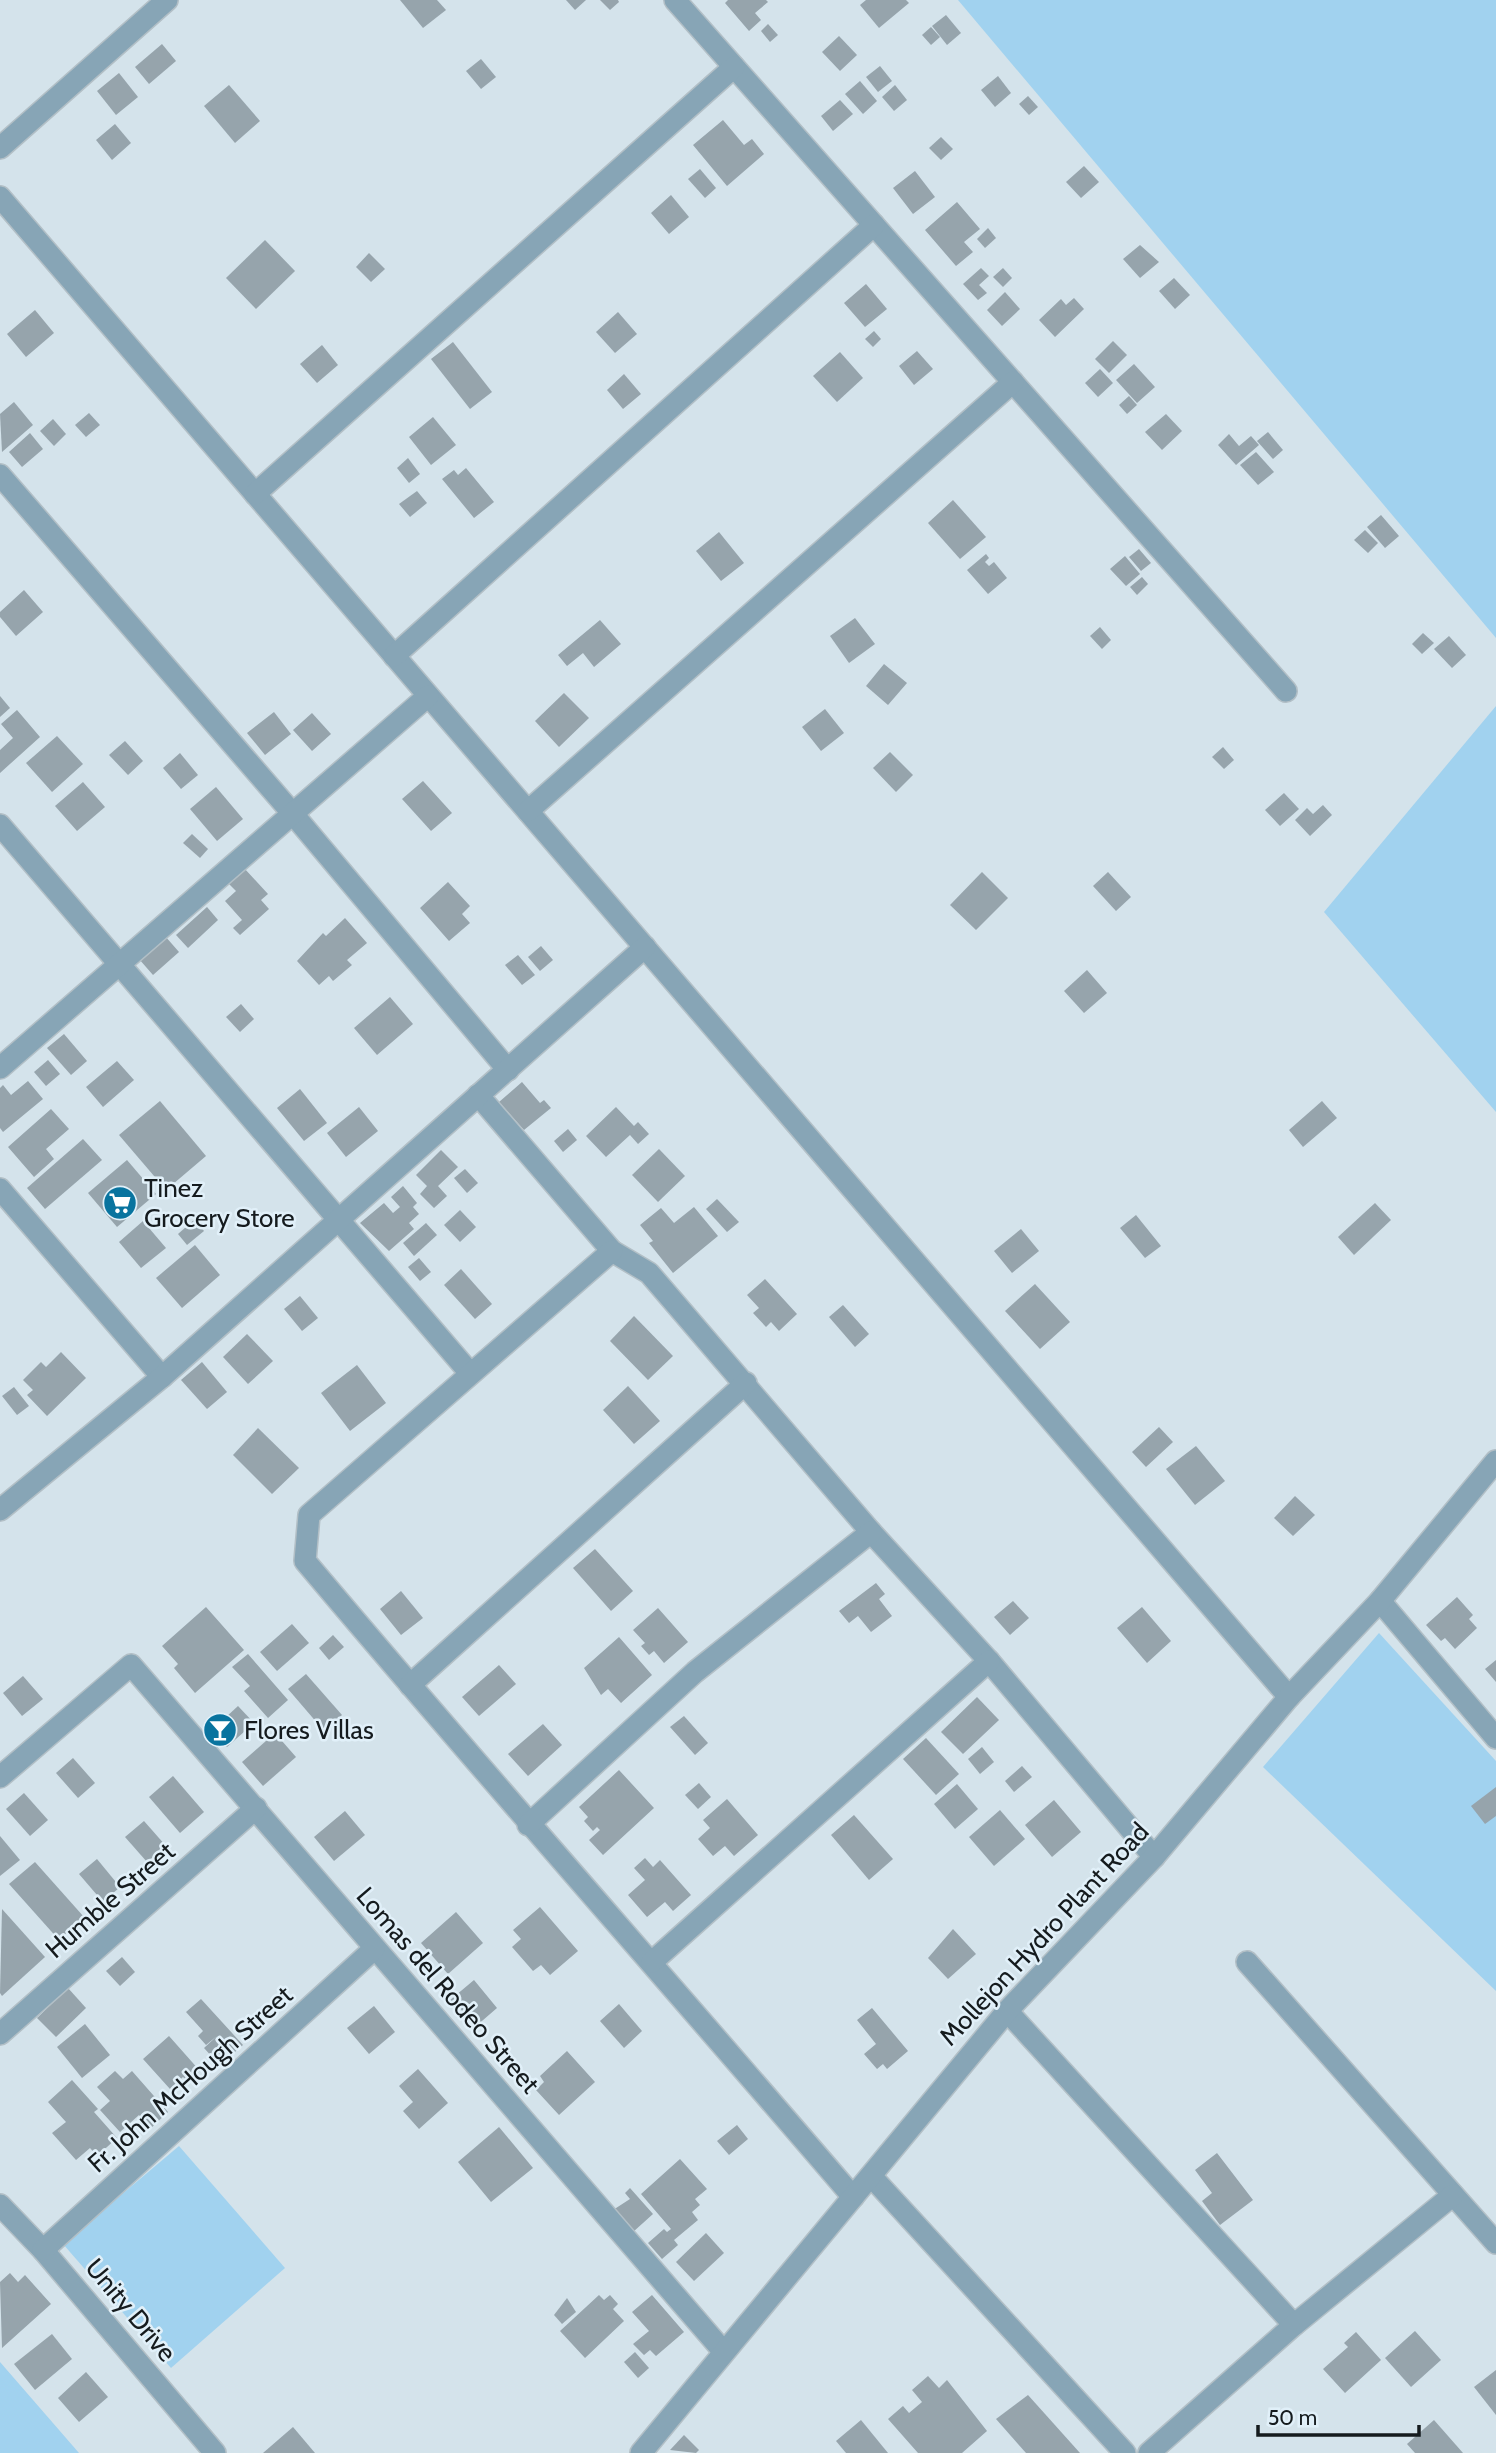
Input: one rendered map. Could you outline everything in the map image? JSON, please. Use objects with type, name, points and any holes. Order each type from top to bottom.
[{"type":"street","points":[[0,148],[167,0]]},
{"type":"street","points":[[675,0],[1286,691]]},
{"type":"street","points":[[255,494],[734,67]]},
{"type":"street","points":[[0,197],[1289,1697]]},
{"type":"street","points":[[394,656],[874,225]]},
{"type":"street","points":[[528,811],[1013,382]]},
{"type":"street","points":[[0,475],[293,814],[508,1070]]},
{"type":"street","points":[[0,1068],[429,696]]},
{"type":"street","points":[[0,825],[469,1372]]},
{"type":"street","points":[[0,1510],[162,1377],[645,947]]},
{"type":"street","points":[[478,1095],[612,1251],[649,1273],[871,1532],[989,1661],[1154,1857]]},
{"type":"street","points":[[0,1189],[162,1377]]},
{"type":"street","points":[[612,1251],[469,1372],[309,1515],[305,1560],[528,1825],[652,1962],[853,2197]]},
{"type":"street","points":[[410,1685],[746,1383]]},
{"type":"street","name":"Mollejon Hydro Plant Road","points":[[641,2453],[1007,2011],[1154,1857],[1289,1697],[1380,1601],[1496,1461]]},
{"type":"street","points":[[528,1825],[695,1672],[871,1532]]},
{"type":"street","points":[[1380,1601],[1496,1738]]},
{"type":"street","points":[[652,1962],[989,1661]]},
{"type":"street","name":"Lomas del Rodeo Street","points":[[0,1777],[131,1665],[723,2351]]},
{"type":"street","name":"Humble Street","points":[[0,2034],[256,1808]]},
{"type":"street","name":"Fr. John McHough Street","points":[[43,2250],[374,1949]]},
{"type":"street","points":[[1247,1962],[1496,2243]]},
{"type":"street","points":[[1007,2011],[1294,2325]]},
{"type":"street","points":[[871,2176],[1125,2453]]},
{"type":"street","points":[[1149,2453],[1294,2325],[1453,2195]]},
{"type":"street","name":"Unity Drive","points":[[0,2206],[43,2250],[215,2453]]},
{"type":"shaded area","points":[[958,0],[1496,0],[1496,638]]},
{"type":"shaded area","points":[[1496,706],[1496,1112],[1324,912]]},
{"type":"shaded area","points":[[1379,1633],[1496,1761],[1496,1991],[1263,1767]]},
{"type":"shaded area","points":[[179,2146],[285,2268],[171,2368],[63,2244]]},
{"type":"shaded area","points":[[0,2362],[79,2453],[0,2453]]},
{"type":"building","points":[[400,0],[437,0],[446,10],[423,28]]},
{"type":"building","points":[[566,0],[586,0],[575,10]]},
{"type":"building","points":[[600,0],[618,0],[619,2],[610,10]]},
{"type":"building","points":[[728,0],[768,2],[755,13],[761,20],[749,31],[725,3]]},
{"type":"building","points":[[866,0],[906,0],[909,3],[879,28],[860,5]]},
{"type":"building","points":[[946,15],[961,33],[947,45],[932,26]]},
{"type":"building","points":[[768,24],[778,35],[770,42],[761,31]]},
{"type":"building","points":[[931,27],[940,37],[931,45],[922,35]]},
{"type":"building","points":[[839,36],[857,55],[840,71],[822,52]]},
{"type":"building","points":[[162,44],[176,61],[149,84],[135,67]]},
{"type":"building","points":[[481,59],[496,77],[481,89],[466,71]]},
{"type":"building","points":[[880,66],[892,81],[878,92],[866,77]]},
{"type":"building","points":[[119,73],[138,97],[116,115],[97,91]]},
{"type":"building","points":[[998,76],[1011,93],[995,107],[981,90]]},
{"type":"building","points":[[860,81],[877,101],[863,114],[845,94]]},
{"type":"building","points":[[229,85],[260,121],[235,143],[204,106]]},
{"type":"building","points":[[895,85],[907,100],[894,111],[882,97]]},
{"type":"building","points":[[1028,96],[1038,107],[1029,115],[1019,104]]},
{"type":"building","points":[[840,100],[853,114],[833,131],[821,116]]},
{"type":"building","points":[[723,120],[744,145],[752,139],[764,154],[727,186],[693,145]]},
{"type":"building","points":[[115,124],[131,143],[112,160],[96,140]]},
{"type":"building","points":[[941,137],[953,149],[941,160],[929,148]]},
{"type":"building","points":[[1084,166],[1099,182],[1081,198],[1066,182]]},
{"type":"building","points":[[700,169],[716,188],[705,198],[688,179]]},
{"type":"building","points":[[915,171],[935,197],[913,214],[893,188]]},
{"type":"building","points":[[671,195],[689,217],[669,234],[651,213]]},
{"type":"building","points":[[957,202],[980,229],[964,242],[973,252],[956,266],[925,230]]},
{"type":"building","points":[[988,228],[996,238],[985,248],[977,239]]},
{"type":"building","points":[[265,240],[295,271],[256,309],[226,278]]},
{"type":"building","points":[[1140,245],[1159,262],[1140,278],[1123,259]]},
{"type":"building","points":[[369,253],[385,269],[371,282],[356,267]]},
{"type":"building","points":[[981,268],[989,276],[979,285],[987,293],[978,300],[963,284]]},
{"type":"building","points":[[1003,268],[1012,278],[1003,287],[993,277]]},
{"type":"building","points":[[1174,278],[1190,295],[1175,309],[1159,291]]},
{"type":"building","points":[[866,284],[887,309],[865,327],[844,303]]},
{"type":"building","points":[[1005,292],[1020,309],[1002,326],[987,310]]},
{"type":"building","points":[[1074,298],[1084,309],[1055,337],[1039,320],[1061,299],[1066,305]]},
{"type":"building","points":[[35,310],[54,333],[26,357],[7,334]]},
{"type":"building","points":[[618,312],[637,334],[615,353],[596,332]]},
{"type":"building","points":[[874,331],[881,339],[873,347],[865,339]]},
{"type":"building","points":[[1113,341],[1127,355],[1109,373],[1095,359]]},
{"type":"building","points":[[453,342],[492,392],[470,409],[431,359]]},
{"type":"building","points":[[322,345],[338,365],[317,383],[300,364]]},
{"type":"building","points":[[917,351],[933,369],[914,385],[899,366]]},
{"type":"building","points":[[840,352],[863,378],[837,402],[813,376]]},
{"type":"building","points":[[1134,364],[1155,387],[1137,403],[1116,380]]},
{"type":"building","points":[[1100,369],[1113,383],[1098,397],[1085,383]]},
{"type":"building","points":[[624,374],[641,394],[623,409],[607,390]]},
{"type":"building","points":[[1129,396],[1137,405],[1127,414],[1119,405]]},
{"type":"building","points":[[14,402],[33,425],[2,452],[0,414]]},
{"type":"building","points":[[89,413],[100,425],[86,437],[75,425]]},
{"type":"building","points":[[1166,414],[1182,431],[1162,450],[1145,432]]},
{"type":"building","points":[[433,417],[456,445],[431,465],[409,437]]},
{"type":"building","points":[[53,419],[66,434],[54,446],[40,431]]},
{"type":"building","points":[[1268,432],[1283,450],[1273,459],[1257,441]]},
{"type":"building","points":[[30,433],[43,449],[22,467],[9,452]]},
{"type":"building","points":[[1229,434],[1239,446],[1251,436],[1259,445],[1236,465],[1218,445]]},
{"type":"building","points":[[1256,452],[1274,472],[1258,485],[1240,465]]},
{"type":"building","points":[[408,458],[420,474],[409,483],[397,468]]},
{"type":"building","points":[[466,468],[494,502],[474,518],[442,479],[454,470],[458,475]]},
{"type":"building","points":[[417,491],[427,503],[410,517],[399,504]]},
{"type":"building","points":[[953,500],[986,537],[960,559],[928,523]]},
{"type":"building","points":[[1381,515],[1399,536],[1385,548],[1367,527]]},
{"type":"building","points":[[1365,530],[1378,543],[1368,553],[1354,540]]},
{"type":"building","points":[[719,532],[744,563],[721,581],[696,551]]},
{"type":"building","points":[[1139,549],[1151,563],[1141,571],[1129,557]]},
{"type":"building","points":[[986,554],[989,558],[985,562],[989,566],[994,562],[1007,578],[988,594],[967,570]]},
{"type":"building","points":[[1125,556],[1140,574],[1126,586],[1110,569]]},
{"type":"building","points":[[1142,577],[1148,584],[1137,595],[1130,587]]},
{"type":"building","points":[[24,590],[43,612],[16,636],[0,617],[0,612]]},
{"type":"building","points":[[855,618],[875,644],[849,663],[830,636]]},
{"type":"building","points":[[600,620],[621,644],[594,667],[583,653],[567,666],[558,655]]},
{"type":"building","points":[[1100,627],[1111,640],[1102,649],[1090,636]]},
{"type":"building","points":[[1423,633],[1434,643],[1422,654],[1412,644]]},
{"type":"building","points":[[1449,636],[1466,655],[1452,668],[1434,649]]},
{"type":"building","points":[[884,664],[907,683],[888,705],[866,686]]},
{"type":"building","points":[[564,693],[589,718],[559,747],[535,721]]},
{"type":"building","points":[[0,696],[10,708],[0,717]]},
{"type":"building","points":[[825,709],[844,733],[821,751],[802,727]]},
{"type":"building","points":[[17,710],[40,737],[0,773],[0,750],[13,738],[1,724]]},
{"type":"building","points":[[274,712],[291,734],[265,755],[247,733]]},
{"type":"building","points":[[312,713],[331,734],[312,751],[293,730]]},
{"type":"building","points":[[57,736],[83,764],[52,792],[26,763]]},
{"type":"building","points":[[125,741],[143,761],[128,775],[109,755]]},
{"type":"building","points":[[1223,747],[1234,760],[1224,769],[1212,757]]},
{"type":"building","points":[[890,752],[913,775],[896,792],[873,768]]},
{"type":"building","points":[[180,753],[198,775],[181,789],[163,768]]},
{"type":"building","points":[[423,781],[452,813],[431,831],[402,799]]},
{"type":"building","points":[[83,782],[105,807],[77,831],[55,806]]},
{"type":"building","points":[[216,787],[243,819],[217,841],[190,809]]},
{"type":"building","points":[[1284,793],[1299,809],[1280,826],[1265,810]]},
{"type":"building","points":[[1323,805],[1332,815],[1310,836],[1295,820],[1307,808],[1313,814]]},
{"type":"building","points":[[192,834],[208,849],[200,858],[183,843]]},
{"type":"building","points":[[244,868],[268,894],[261,900],[269,909],[240,935],[233,928],[242,920],[225,901],[236,891],[228,883]]},
{"type":"building","points":[[982,872],[1008,898],[976,930],[950,905]]},
{"type":"building","points":[[1108,872],[1131,897],[1116,911],[1093,886]]},
{"type":"building","points":[[448,882],[470,906],[462,914],[470,923],[449,941],[420,908]]},
{"type":"building","points":[[207,907],[218,920],[188,948],[176,935]]},
{"type":"building","points":[[345,918],[367,943],[347,960],[352,965],[333,981],[329,976],[319,985],[297,961],[323,933],[326,936]]},
{"type":"building","points":[[165,936],[179,952],[153,975],[139,959]]},
{"type":"building","points":[[541,946],[553,960],[540,971],[528,957]]},
{"type":"building","points":[[518,955],[535,975],[522,985],[505,965]]},
{"type":"building","points":[[1087,970],[1107,993],[1084,1013],[1064,991]]},
{"type":"building","points":[[390,997],[413,1024],[377,1055],[354,1028]]},
{"type":"building","points":[[241,1004],[254,1019],[240,1032],[226,1017]]},
{"type":"building","points":[[64,1034],[87,1061],[71,1075],[47,1048]]},
{"type":"building","points":[[48,1060],[60,1074],[46,1086],[34,1072]]},
{"type":"building","points":[[117,1061],[134,1080],[103,1107],[86,1087]]},
{"type":"building","points":[[28,1081],[43,1099],[3,1132],[0,1128],[0,1088],[3,1085],[11,1095]]},
{"type":"building","points":[[522,1082],[540,1103],[544,1100],[551,1108],[524,1130],[499,1102]]},
{"type":"building","points":[[300,1089],[327,1123],[304,1141],[277,1108]]},
{"type":"building","points":[[160,1101],[206,1156],[166,1190],[119,1135]]},
{"type":"building","points":[[1322,1101],[1337,1118],[1303,1147],[1289,1130]]},
{"type":"building","points":[[359,1107],[378,1131],[346,1157],[327,1133]]},
{"type":"building","points":[[616,1107],[634,1126],[638,1122],[649,1134],[638,1144],[630,1135],[606,1157],[586,1136]]},
{"type":"building","points":[[51,1109],[69,1129],[46,1149],[54,1159],[34,1177],[8,1147]]},
{"type":"building","points":[[568,1129],[577,1140],[563,1152],[554,1141]]},
{"type":"building","points":[[83,1139],[102,1160],[45,1209],[27,1188]]},
{"type":"building","points":[[659,1149],[685,1176],[658,1202],[632,1175]]},
{"type":"building","points":[[441,1150],[458,1167],[438,1186],[447,1196],[434,1208],[420,1194],[427,1186],[416,1175]]},
{"type":"building","points":[[127,1160],[156,1194],[117,1227],[88,1193]]},
{"type":"building","points":[[465,1169],[478,1183],[467,1193],[454,1178]]},
{"type":"building","points":[[403,1186],[417,1203],[413,1207],[419,1214],[409,1223],[414,1229],[389,1251],[360,1223],[384,1203],[393,1213],[400,1207],[391,1197]]},
{"type":"building","points":[[717,1199],[739,1222],[727,1232],[706,1209]]},
{"type":"building","points":[[1375,1203],[1391,1220],[1354,1255],[1338,1237]]},
{"type":"building","points":[[694,1207],[718,1236],[673,1273],[649,1243],[653,1241],[640,1225],[661,1208],[674,1223]]},
{"type":"building","points":[[460,1210],[476,1227],[460,1242],[444,1225]]},
{"type":"building","points":[[1136,1215],[1161,1246],[1145,1258],[1120,1228]]},
{"type":"building","points":[[195,1219],[204,1231],[187,1245],[178,1234]]},
{"type":"building","points":[[143,1221],[166,1248],[141,1268],[119,1242]]},
{"type":"building","points":[[426,1223],[437,1235],[414,1256],[403,1243]]},
{"type":"building","points":[[1021,1229],[1039,1251],[1012,1273],[994,1251]]},
{"type":"building","points":[[195,1245],[220,1275],[182,1308],[156,1278]]},
{"type":"building","points":[[419,1258],[431,1272],[420,1281],[408,1267]]},
{"type":"building","points":[[461,1269],[492,1304],[475,1319],[444,1285]]},
{"type":"building","points":[[765,1279],[797,1314],[779,1331],[771,1322],[766,1327],[753,1313],[759,1308],[747,1295]]},
{"type":"building","points":[[1035,1284],[1070,1322],[1040,1349],[1005,1311]]},
{"type":"building","points":[[300,1296],[318,1318],[302,1331],[284,1309]]},
{"type":"building","points":[[843,1305],[869,1334],[855,1347],[829,1317]]},
{"type":"building","points":[[634,1316],[673,1356],[648,1380],[610,1341]]},
{"type":"building","points":[[247,1334],[273,1361],[248,1384],[223,1357]]},
{"type":"building","points":[[61,1352],[86,1378],[47,1416],[27,1395],[33,1390],[23,1380],[41,1362],[46,1367]]},
{"type":"building","points":[[202,1362],[227,1392],[207,1409],[181,1380]]},
{"type":"building","points":[[357,1365],[386,1403],[350,1431],[321,1393]]},
{"type":"building","points":[[628,1386],[660,1421],[634,1444],[603,1410]]},
{"type":"building","points":[[14,1387],[29,1406],[17,1415],[2,1396]]},
{"type":"building","points":[[1159,1427],[1173,1442],[1146,1467],[1132,1452]]},
{"type":"building","points":[[258,1428],[299,1468],[272,1494],[233,1455]]},
{"type":"building","points":[[1196,1446],[1225,1481],[1195,1505],[1166,1469]]},
{"type":"building","points":[[1295,1496],[1315,1515],[1293,1536],[1274,1518]]},
{"type":"building","points":[[595,1549],[633,1591],[611,1611],[573,1568]]},
{"type":"building","points":[[876,1583],[885,1594],[879,1599],[892,1616],[871,1632],[858,1616],[849,1623],[839,1611]]},
{"type":"building","points":[[401,1591],[423,1618],[401,1635],[380,1609]]},
{"type":"building","points":[[1457,1597],[1473,1615],[1469,1619],[1477,1628],[1455,1649],[1445,1638],[1441,1641],[1426,1625]]},
{"type":"building","points":[[1013,1601],[1029,1618],[1010,1635],[994,1617]]},
{"type":"building","points":[[206,1607],[244,1650],[195,1693],[174,1668],[178,1664],[162,1646]]},
{"type":"building","points":[[1142,1607],[1171,1641],[1147,1663],[1117,1628]]},
{"type":"building","points":[[658,1608],[688,1642],[664,1663],[654,1651],[649,1655],[641,1646],[645,1643],[633,1630]]},
{"type":"building","points":[[292,1624],[309,1643],[277,1671],[260,1652]]},
{"type":"building","points":[[333,1635],[344,1647],[329,1660],[319,1648]]},
{"type":"building","points":[[619,1637],[652,1675],[621,1703],[608,1689],[601,1695],[584,1668]]},
{"type":"building","points":[[248,1654],[288,1700],[268,1718],[244,1691],[250,1686],[232,1667]]},
{"type":"building","points":[[1496,1660],[1496,1682],[1485,1669]]},
{"type":"building","points":[[499,1665],[516,1684],[479,1716],[462,1697]]},
{"type":"building","points":[[306,1674],[342,1715],[324,1731],[288,1689]]},
{"type":"building","points":[[23,1676],[43,1699],[22,1716],[3,1693]]},
{"type":"building","points":[[977,1697],[999,1720],[963,1754],[941,1732]]},
{"type":"building","points":[[238,1706],[254,1723],[227,1747],[212,1730]]},
{"type":"building","points":[[684,1716],[708,1743],[695,1755],[670,1727]]},
{"type":"building","points":[[543,1724],[562,1745],[528,1776],[508,1754]]},
{"type":"building","points":[[275,1733],[296,1757],[263,1786],[242,1762]]},
{"type":"building","points":[[926,1738],[959,1774],[936,1795],[903,1759]]},
{"type":"building","points":[[982,1747],[994,1762],[980,1774],[968,1759]]},
{"type":"building","points":[[73,1758],[95,1783],[78,1798],[56,1773]]},
{"type":"building","points":[[1022,1766],[1032,1777],[1014,1792],[1005,1781]]},
{"type":"building","points":[[619,1770],[654,1808],[603,1855],[589,1840],[600,1830],[597,1827],[593,1831],[584,1821],[588,1817],[579,1807]]},
{"type":"building","points":[[173,1776],[204,1812],[180,1833],[149,1797]]},
{"type":"building","points":[[699,1783],[711,1797],[698,1809],[685,1795]]},
{"type":"building","points":[[957,1784],[978,1809],[955,1829],[934,1804]]},
{"type":"building","points":[[1496,1787],[1496,1816],[1485,1824],[1471,1806]]},
{"type":"building","points":[[24,1793],[48,1820],[30,1836],[6,1809]]},
{"type":"building","points":[[727,1799],[758,1835],[734,1856],[725,1846],[713,1856],[698,1839],[710,1828],[703,1820]]},
{"type":"building","points":[[1054,1800],[1081,1832],[1052,1857],[1025,1825]]},
{"type":"building","points":[[1000,1810],[1025,1839],[994,1866],[969,1837]]},
{"type":"building","points":[[345,1811],[365,1835],[334,1861],[314,1837]]},
{"type":"building","points":[[854,1815],[893,1859],[869,1880],[831,1835]]},
{"type":"building","points":[[144,1821],[166,1846],[147,1862],[125,1837]]},
{"type":"building","points":[[0,1836],[20,1860],[0,1876]]},
{"type":"building","points":[[645,1858],[653,1867],[660,1860],[691,1895],[673,1911],[665,1902],[647,1917],[628,1895],[645,1880],[634,1868]]},
{"type":"building","points":[[97,1859],[120,1887],[103,1902],[79,1874]]},
{"type":"building","points":[[35,1862],[84,1917],[59,1940],[9,1884]]},
{"type":"building","points":[[540,1907],[578,1951],[550,1975],[541,1965],[533,1971],[512,1947],[521,1939],[513,1930]]},
{"type":"building","points":[[2,1909],[45,1957],[2,1996],[0,1993]]},
{"type":"building","points":[[456,1912],[483,1943],[448,1974],[421,1943]]},
{"type":"building","points":[[953,1929],[976,1954],[948,1979],[928,1958]]},
{"type":"building","points":[[122,1957],[135,1972],[120,1986],[106,1971]]},
{"type":"building","points":[[474,1980],[497,2008],[475,2027],[459,2007],[456,2010],[449,2001]]},
{"type":"building","points":[[68,1988],[86,2008],[56,2037],[37,2018]]},
{"type":"building","points":[[201,1999],[243,2045],[228,2058],[222,2052],[214,2059],[204,2048],[217,2036],[206,2045],[198,2036],[203,2031],[186,2012]]},
{"type":"building","points":[[619,2004],[642,2031],[624,2048],[600,2021]]},
{"type":"building","points":[[374,2006],[395,2032],[369,2054],[347,2028]]},
{"type":"building","points":[[872,2008],[908,2051],[887,2069],[883,2064],[877,2069],[864,2054],[876,2044],[857,2020]]},
{"type":"building","points":[[85,2024],[110,2055],[82,2078],[57,2047]]},
{"type":"building","points":[[169,2036],[200,2071],[188,2082],[183,2077],[170,2089],[143,2059]]},
{"type":"building","points":[[567,2051],[595,2082],[559,2115],[536,2090],[544,2082],[540,2076]]},
{"type":"building","points":[[418,2069],[448,2103],[419,2129],[403,2111],[413,2102],[399,2086]]},
{"type":"building","points":[[115,2071],[123,2079],[132,2071],[168,2112],[151,2128],[139,2115],[120,2132],[100,2110],[110,2101],[97,2087]]},
{"type":"building","points":[[72,2080],[98,2109],[94,2112],[117,2138],[97,2156],[90,2148],[76,2160],[52,2133],[66,2122],[48,2102]]},
{"type":"building","points":[[737,2125],[748,2139],[729,2155],[717,2141]]},
{"type":"building","points":[[499,2127],[533,2168],[491,2202],[458,2162]]},
{"type":"building","points":[[1217,2153],[1253,2200],[1220,2225],[1202,2201],[1212,2193],[1195,2170]]},
{"type":"building","points":[[680,2159],[707,2189],[695,2199],[700,2205],[692,2212],[698,2220],[674,2240],[678,2245],[662,2259],[648,2243],[664,2229],[667,2232],[671,2229],[641,2194]]},
{"type":"building","points":[[630,2188],[653,2214],[633,2232],[613,2210],[630,2199],[625,2193]]},
{"type":"building","points":[[706,2233],[724,2253],[694,2281],[676,2262]]},
{"type":"building","points":[[10,2273],[18,2282],[25,2275],[51,2304],[2,2348],[0,2282]]},
{"type":"building","points":[[599,2295],[604,2300],[610,2295],[618,2304],[613,2309],[624,2321],[585,2358],[560,2331]]},
{"type":"building","points":[[652,2295],[684,2332],[656,2356],[650,2350],[644,2355],[633,2344],[649,2331],[632,2312]]},
{"type":"building","points":[[567,2298],[576,2312],[562,2324],[554,2315]]},
{"type":"building","points":[[1415,2331],[1441,2360],[1411,2387],[1385,2358]]},
{"type":"building","points":[[1356,2332],[1381,2360],[1345,2393],[1323,2369],[1348,2347],[1344,2343]]},
{"type":"building","points":[[52,2334],[72,2359],[35,2390],[14,2364]]},
{"type":"building","points":[[635,2352],[649,2368],[638,2378],[624,2362]]},
{"type":"building","points":[[1496,2370],[1496,2415],[1474,2387]]},
{"type":"building","points":[[86,2372],[108,2397],[79,2422],[58,2398]]},
{"type":"building","points":[[928,2376],[939,2388],[947,2380],[987,2431],[962,2453],[918,2453],[888,2419],[903,2406],[909,2413],[922,2402],[912,2390]]},
{"type":"building","points":[[1028,2395],[1080,2453],[1026,2453],[996,2419]]},
{"type":"building","points":[[861,2420],[888,2453],[846,2453],[836,2441]]},
{"type":"building","points":[[1434,2420],[1463,2453],[1415,2453],[1407,2444]]},
{"type":"building","points":[[293,2427],[315,2453],[263,2453]]},
{"type":"building","points":[[684,2435],[699,2450],[696,2453],[670,2450]]},
{"type":"place","name":"Tinez Grocery Store","points":[[120,1203]]},
{"type":"place","name":"Flores Villas","points":[[220,1730]]}]
